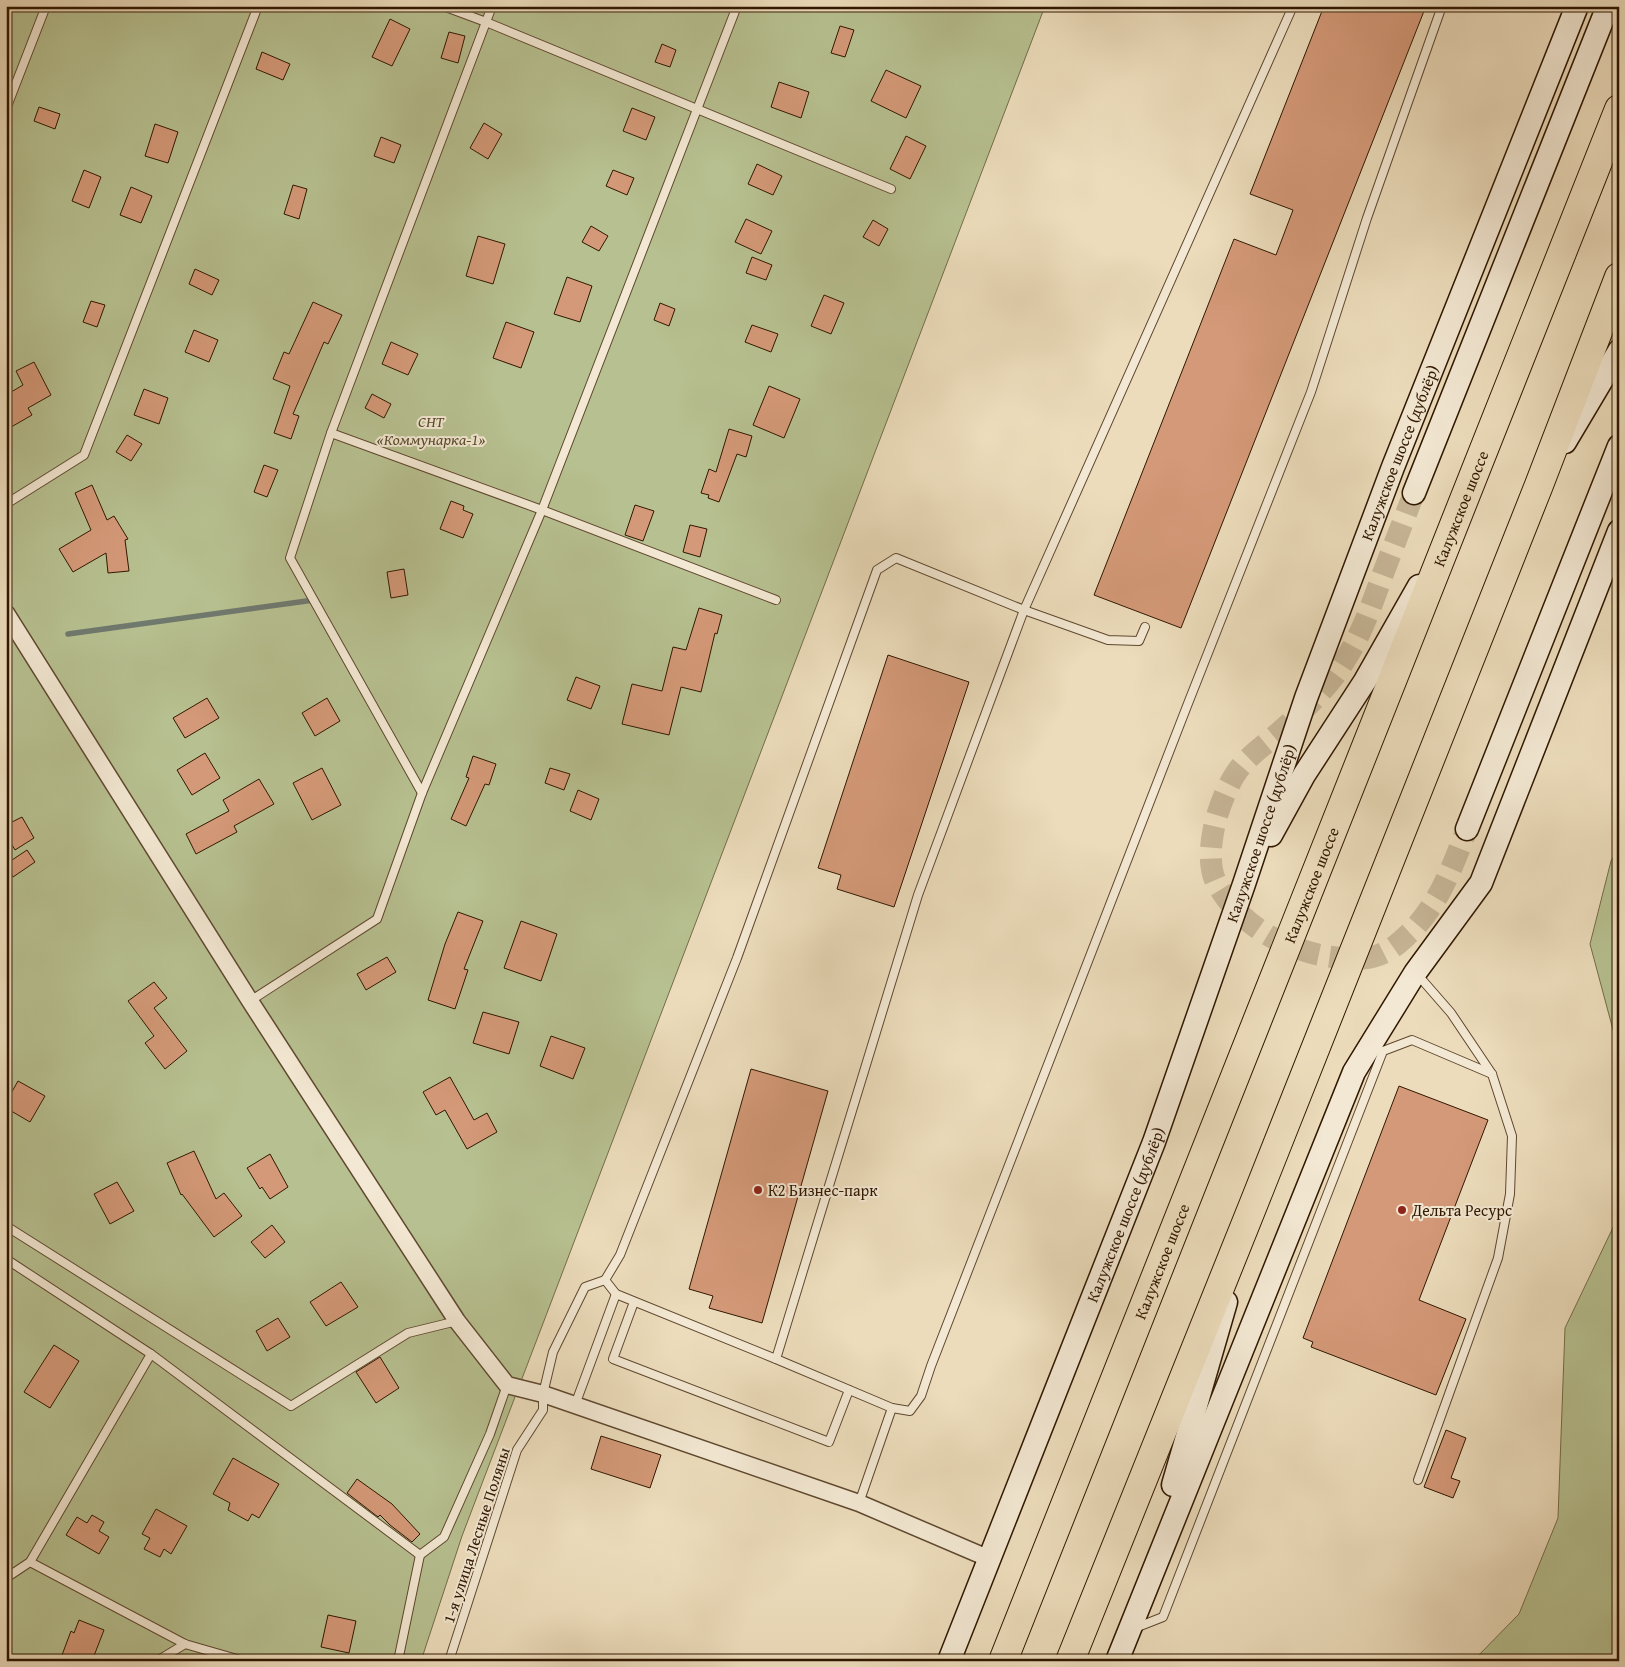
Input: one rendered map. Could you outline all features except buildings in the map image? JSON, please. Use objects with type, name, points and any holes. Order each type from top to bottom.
[{"type":"highway","name":"Калужское шоссе","points":[[1003,1661],[1619,109]]},
{"type":"highway","points":[[1070,1661],[1539,485],[1619,277]]},
{"type":"main road","name":"Калужское шоссе (дублёр)","points":[[949,1661],[1154,1142],[1244,884],[1306,698],[1393,467],[1577,6]]},
{"type":"main road","points":[[1414,493],[1608,6]]},
{"type":"main road","points":[[1539,485],[1619,351]]},
{"type":"main road","points":[[1467,829],[1619,446]]},
{"type":"main road","points":[[1244,884],[1304,776],[1365,681],[1454,524]]},
{"type":"main road","points":[[1117,1661],[1354,1072],[1415,972],[1481,883],[1619,531]]},
{"type":"main road","points":[[1141,1599],[1254,1203]]},
{"type":"street","points":[[6,613],[250,1001],[457,1321],[507,1385],[543,1394],[860,1503],[990,1559]]},
{"type":"lane","points":[[6,109],[46,6]]},
{"type":"lane","points":[[6,504],[84,455],[258,6]]},
{"type":"lane","points":[[443,6],[890,189]]},
{"type":"lane","points":[[422,793],[290,558],[331,433],[492,6]]},
{"type":"lane","points":[[250,1001],[377,919],[422,793],[542,510],[737,6]]},
{"type":"lane","points":[[776,1359],[918,895],[1024,610],[1293,6]]},
{"type":"lane","points":[[1145,627],[1139,641],[1108,640],[1024,610],[896,558],[877,570],[738,958],[620,1255],[605,1280],[616,1294],[892,1408],[910,1412],[922,1396],[931,1366],[1311,392],[1367,218],[1442,6]]},
{"type":"lane","points":[[331,433],[542,510],[776,600]]},
{"type":"lane","points":[[1415,972],[1451,1013],[1492,1074],[1512,1136],[1508,1203],[1498,1258],[1418,1480]]},
{"type":"lane","points":[[1128,1631],[1163,1617],[1383,1050],[1412,1040],[1492,1074]]},
{"type":"lane","points":[[6,1226],[291,1406],[408,1333],[457,1321]]},
{"type":"lane","points":[[6,1270],[9,1260],[151,1354],[420,1555]]},
{"type":"lane","name":"1-я улица Лесные Поляны","points":[[449,1661],[517,1450],[543,1410],[543,1394],[553,1352],[585,1287],[605,1280]]},
{"type":"lane","points":[[575,1406],[616,1294]]},
{"type":"lane","points":[[634,1302],[614,1359],[828,1442],[849,1390]]},
{"type":"lane","points":[[6,1578],[30,1562],[151,1354]]},
{"type":"lane","points":[[398,1661],[420,1555],[444,1537],[490,1434],[507,1385]]},
{"type":"lane","points":[[860,1503],[892,1408]]},
{"type":"lane","points":[[30,1562],[185,1644],[244,1661]]},
{"type":"lane","points":[[157,1661],[185,1644]]},
{"type":"green space","name":"СНТ «Коммунарка-1»","points":[[6,6],[1045,6],[462,1536],[421,1661],[6,1661]]},
{"type":"green space","points":[[1619,847],[1619,1052],[1590,944],[1611,861]]},
{"type":"green space","points":[[1619,1215],[1619,1661],[1473,1661],[1519,1614],[1558,1518],[1565,1328]]},
{"type":"waterway","points":[[68,634],[314,600]]},
{"type":"tunnel","points":[[1414,493],[1365,621],[1339,670],[1308,705],[1243,764],[1230,784],[1222,800],[1214,825],[1211,866],[1214,878],[1227,900],[1254,926],[1270,936],[1304,951],[1341,958],[1365,958],[1376,956],[1394,947],[1422,919],[1445,883],[1467,829]]},
{"type":"place","name":"К2 Бизнес-парк","points":[[758,1190]]},
{"type":"place","name":"Дельта Ресурс","points":[[1402,1210]]}]
